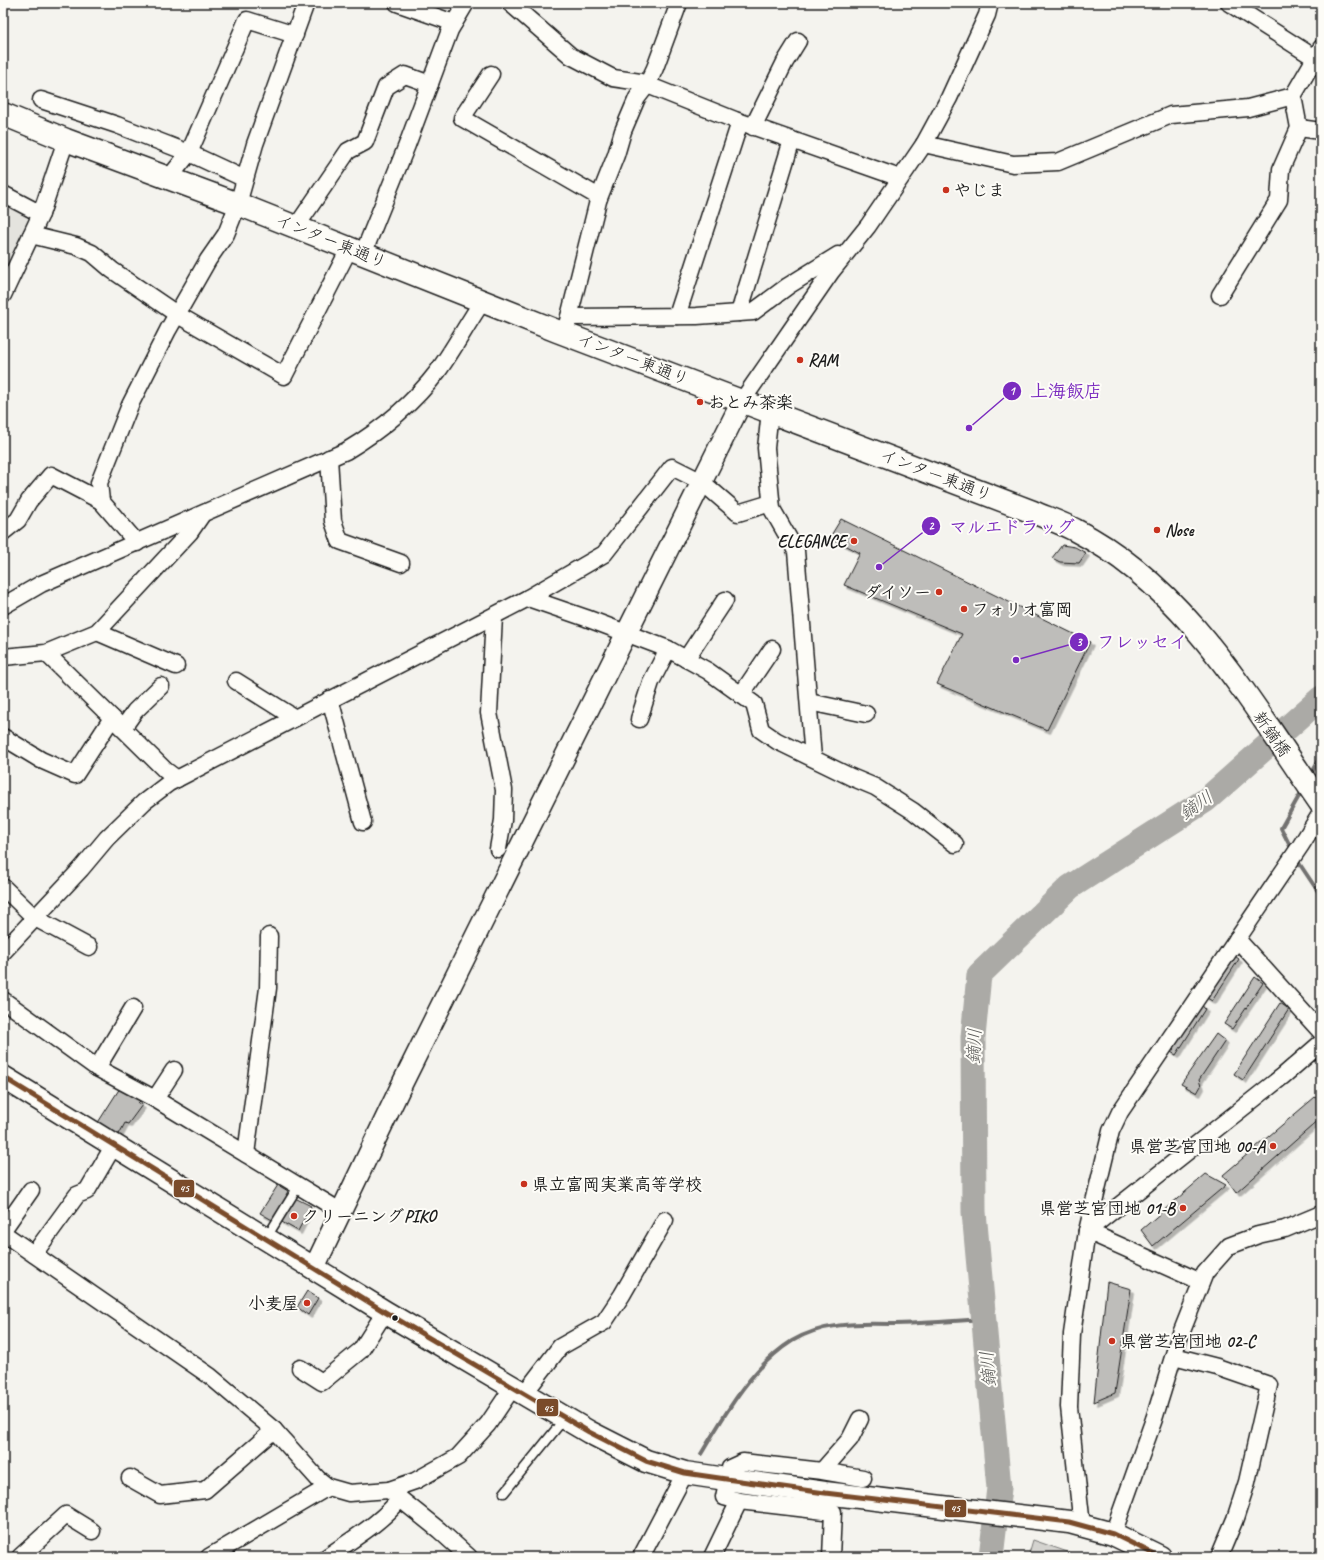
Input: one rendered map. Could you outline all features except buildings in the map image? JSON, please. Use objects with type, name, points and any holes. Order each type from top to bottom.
[{"type":"main road","name":"インター東通り","points":[[3,114],[66,140],[238,204],[482,302],[563,324],[742,401],[1075,530],[1113,554],[1155,586],[1191,623],[1224,664]]},
{"type":"main road","name":"新鏑橋","points":[[1224,664],[1321,804]]},
{"type":"main road","points":[[3,1077],[385,1312],[565,1418],[646,1461],[685,1473],[825,1493],[1075,1524],[1113,1534],[1160,1557]]},
{"type":"street","points":[[101,501],[99,483],[130,405],[168,330],[178,315],[208,260],[226,234],[238,204],[256,144],[306,3]]},
{"type":"street","points":[[397,3],[454,23]]},
{"type":"street","points":[[31,235],[76,246],[92,253],[112,270],[178,315],[284,376],[356,252],[430,84],[454,23],[466,3]]},
{"type":"street","points":[[510,3],[571,56],[613,78],[640,82],[746,124],[900,178]]},
{"type":"street","points":[[679,3],[661,54],[623,131],[616,156],[599,198],[563,324],[753,312],[788,286],[849,249]]},
{"type":"street","points":[[314,1268],[340,1211],[742,401],[831,272],[868,226],[924,144],[949,98],[987,15],[990,3]]},
{"type":"street","points":[[1220,295],[1279,200],[1281,169],[1299,128],[1293,96],[1318,53],[1229,3]]},
{"type":"street","points":[[169,178],[190,153],[247,20],[295,35]]},
{"type":"street","points":[[677,316],[746,124],[798,41]]},
{"type":"street","points":[[491,74],[462,118],[599,198]]},
{"type":"street","points":[[296,227],[348,151],[365,142],[386,87],[405,75],[430,84]]},
{"type":"street","points":[[924,144],[1013,164],[1058,162],[1171,115],[1248,108],[1293,96]]},
{"type":"street","points":[[41,100],[117,125],[190,153],[245,179]]},
{"type":"street","points":[[1299,128],[1321,131]]},
{"type":"street","points":[[3,295],[41,214],[66,140]]},
{"type":"street","points":[[739,313],[792,140]]},
{"type":"street","points":[[3,194],[41,214]]},
{"type":"street","points":[[3,606],[41,584],[202,515],[328,458],[369,437],[408,405],[437,371],[482,302]]},
{"type":"street","points":[[770,411],[766,448],[771,503],[772,509],[796,551],[813,758]]},
{"type":"street","points":[[328,458],[333,521],[340,541],[401,563]]},
{"type":"street","points":[[3,952],[81,869],[107,838],[144,802],[176,779],[494,616],[604,554],[672,467],[702,482],[738,513],[771,503]]},
{"type":"street","points":[[3,532],[18,520],[29,501],[51,475],[101,501],[137,544]]},
{"type":"street","points":[[3,657],[46,653],[97,632],[190,532],[202,515]]},
{"type":"street","points":[[528,598],[668,649],[708,671],[754,704],[761,730],[777,741],[874,787],[913,811],[955,844]]},
{"type":"street","points":[[686,659],[725,600]]},
{"type":"street","points":[[494,616],[489,712],[504,790],[503,820],[498,849]]},
{"type":"street","points":[[97,632],[176,666]]},
{"type":"street","points":[[639,719],[651,682],[668,649]]},
{"type":"street","points":[[741,695],[772,649]]},
{"type":"street","points":[[46,653],[176,779]]},
{"type":"street","points":[[236,681],[294,718]]},
{"type":"street","points":[[3,737],[41,760],[75,775],[117,723],[135,712],[161,686]]},
{"type":"street","points":[[330,699],[364,822]]},
{"type":"street","points":[[809,702],[866,714]]},
{"type":"street","points":[[1075,1524],[1069,1407],[1072,1334],[1086,1231],[1111,1131],[1120,1112],[1301,846],[1321,813]]},
{"type":"street","points":[[3,887],[35,918],[90,947]]},
{"type":"street","points":[[246,1154],[268,988],[269,936]]},
{"type":"street","points":[[1237,939],[1321,1032]]},
{"type":"street","points":[[3,1000],[97,1068],[155,1099],[340,1211]]},
{"type":"street","points":[[97,1068],[133,1008]]},
{"type":"street","points":[[1086,1231],[1283,1076],[1321,1043]]},
{"type":"street","points":[[155,1099],[174,1070]]},
{"type":"street","points":[[34,1254],[77,1195],[87,1190],[114,1145]]},
{"type":"street","points":[[31,1190],[3,1232],[210,1376],[274,1430],[328,1488],[349,1493],[394,1495],[439,1530],[469,1557]]},
{"type":"street","points":[[1113,1534],[1154,1419],[1178,1341],[1205,1272],[1229,1246],[1258,1235],[1285,1229],[1321,1214]]},
{"type":"street","points":[[326,1557],[371,1526],[392,1509],[394,1495],[415,1481],[458,1457],[560,1347],[604,1322],[622,1295],[665,1220]]},
{"type":"street","points":[[1086,1231],[1201,1282]]},
{"type":"street","points":[[300,1368],[322,1382],[361,1350],[385,1312]]},
{"type":"street","points":[[1174,1356],[1217,1367],[1268,1385],[1247,1482],[1235,1518],[1219,1557]]},
{"type":"street","points":[[822,1471],[850,1438],[860,1419]]},
{"type":"street","points":[[130,1478],[160,1495],[205,1490],[274,1430]]},
{"type":"street","points":[[831,1557],[833,1512],[739,1501],[724,1497],[726,1479],[730,1468],[743,1462],[822,1471],[863,1478]]},
{"type":"street","points":[[641,1557],[685,1473]]},
{"type":"street","points":[[209,1557],[328,1488]]},
{"type":"street","points":[[712,1557],[739,1501]]},
{"type":"street","points":[[20,1557],[66,1515],[92,1531]]},
{"type":"lane","points":[[266,1239],[299,1185]]},
{"type":"lane","points":[[504,1493],[565,1418]]},
{"type":"shaded area","points":[[3,197],[20,206],[31,225],[3,281]]},
{"type":"shaded area","points":[[1033,1540],[1082,1557],[1028,1557]]},
{"type":"waterway","name":"鏑川","points":[[991,1557],[999,1488],[974,1212],[973,1037],[979,975],[1070,887],[1206,800],[1321,698]]},
{"type":"waterway","points":[[1310,776],[1321,757]]},
{"type":"waterway","points":[[1292,850],[1281,828],[1303,789]]},
{"type":"waterway","points":[[1297,860],[1321,896]]},
{"type":"waterway","points":[[701,1454],[730,1407],[752,1377],[778,1351],[803,1335],[827,1327],[840,1325],[913,1324],[984,1319]]},
{"type":"transit line","name":"45","points":[[3,1077],[385,1312],[589,1432],[646,1461],[685,1473],[726,1479],[825,1493],[1069,1522],[1113,1534],[1160,1557]]},
{"type":"place","name":"やじま","points":[[946,190]]},
{"type":"place","name":"RAM","points":[[800,360]]},
{"type":"place","name":"おとみ茶楽","points":[[700,402]]},
{"type":"place","name":"上海飯店","points":[[969,428]]},
{"type":"place","name":"Nose","points":[[1157,530]]},
{"type":"place","name":"ELEGANCE","points":[[854,541]]},
{"type":"place","name":"マルエドラッグ","points":[[879,567]]},
{"type":"place","name":"ダイソー","points":[[939,592]]},
{"type":"place","name":"フォリオ富岡","points":[[964,609]]},
{"type":"place","name":"フレッセイ","points":[[1016,660]]},
{"type":"place","name":"県営芝宮団地 00-A","points":[[1273,1146]]},
{"type":"place","name":"県立富岡実業高等学校","points":[[524,1184]]},
{"type":"place","name":"県営芝宮団地 01-B","points":[[1183,1208]]},
{"type":"place","name":"クリーニングPIKO","points":[[294,1216]]},
{"type":"place","name":"小麦屋","points":[[307,1303]]},
{"type":"place","name":"県営芝宮団地 02-C","points":[[1112,1341]]}]
